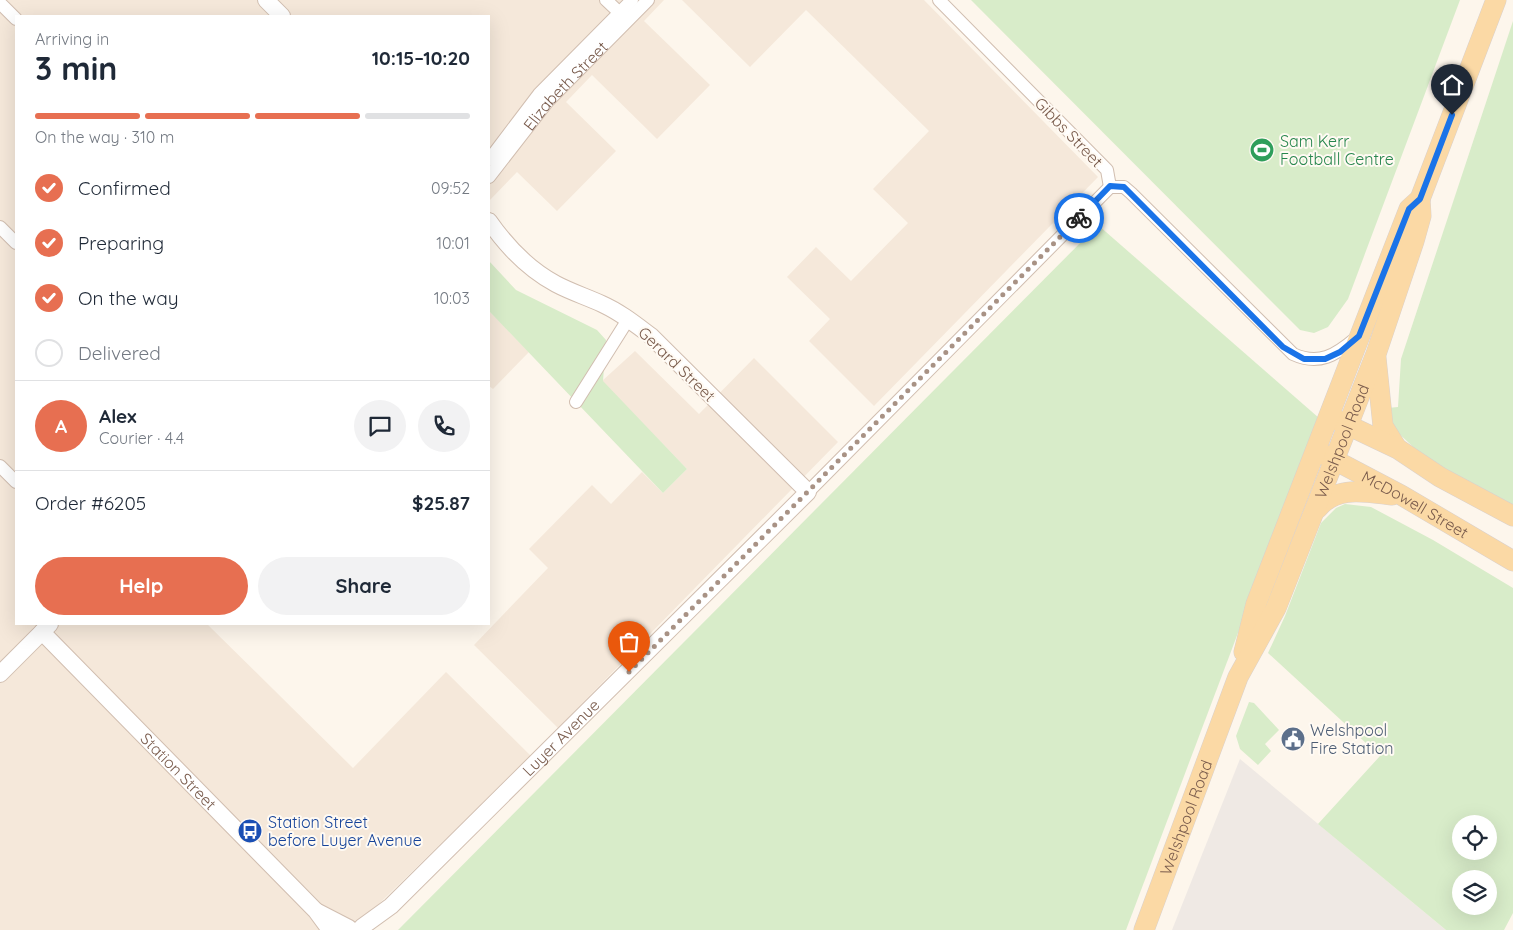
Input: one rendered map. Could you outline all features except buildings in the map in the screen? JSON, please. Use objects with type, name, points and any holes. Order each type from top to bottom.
[{"type":"main road","name":"Welshpool Road","points":[[1144,930],[1238,677],[1256,604],[1409,209],[1420,199],[1496,0]]},
{"type":"main road","name":"Welshpool Road","points":[[1238,677],[1276,608],[1349,425],[1376,354],[1422,216],[1420,199]]},
{"type":"main road","points":[[1376,354],[1384,426],[1389,438],[1398,449]]},
{"type":"main road","points":[[1328,416],[1398,449],[1440,477],[1513,516]]},
{"type":"main road","name":"McDowell Street","points":[[1315,450],[1401,496],[1513,561]]},
{"type":"main road","points":[[1316,510],[1324,499],[1334,494],[1355,491],[1401,496]]},
{"type":"street","points":[[266,0],[281,15]]},
{"type":"street","points":[[606,0],[623,17]]},
{"type":"street","name":"Elizabeth Street","points":[[490,176],[548,100],[623,17],[632,0]]},
{"type":"street","name":"Elizabeth Street","points":[[490,159],[539,94],[623,17],[648,0]]},
{"type":"street","name":"Gibbs Street","points":[[939,0],[1107,170],[1110,186],[1124,187],[1131,193],[1283,347],[1304,359],[1325,359],[1340,352],[1359,336]]},
{"type":"street","points":[[0,3],[15,19]]},
{"type":"street","name":"Luyer Avenue","points":[[361,929],[391,906],[727,575],[1110,186]]},
{"type":"street","name":"Gerard Street","points":[[490,222],[504,243],[521,260],[554,284],[603,304],[628,318],[651,336],[808,492]]},
{"type":"street","points":[[0,227],[15,242]]},
{"type":"street","name":"Gerard Street","points":[[490,234],[504,243]]},
{"type":"street","points":[[576,402],[628,318]]},
{"type":"street","points":[[0,466],[15,481]]},
{"type":"street","points":[[0,674],[46,628]]},
{"type":"street","name":"Station Street","points":[[46,628],[316,911],[330,930]]},
{"type":"street","name":"Station Street","points":[[316,911],[361,929]]},
{"type":"shaded area","points":[[0,0],[664,0],[644,21],[710,85],[657,139],[592,75],[566,102],[616,151],[557,211],[517,172],[490,200],[490,15],[15,15],[15,625],[208,625],[353,768],[446,672],[531,756],[352,930],[0,930]]},
{"type":"shaded area","points":[[682,0],[924,0],[1098,177],[874,406],[809,341],[830,319],[787,277],[816,247],[851,281],[908,223],[873,189],[929,131],[806,10],[750,67]]},
{"type":"shaded area","points":[[490,312],[529,352],[493,389],[490,387]]},
{"type":"shaded area","points":[[635,351],[699,414],[754,358],[838,442],[558,728],[474,645],[548,568],[529,549],[592,485],[611,504],[642,472],[663,493],[687,469],[602,381]]},
{"type":"shaded area","points":[[1240,759],[1446,930],[1172,930]]},
{"type":"green space","name":"Sam Kerr Football Centre","points":[[971,0],[1460,0],[1348,299],[1328,327],[1314,333],[1300,330]]},
{"type":"green space","points":[[1513,21],[1513,505],[1427,460],[1393,428],[1388,408],[1398,407],[1401,359]]},
{"type":"green space","points":[[1098,225],[1319,418],[1126,930],[398,930]]},
{"type":"green space","points":[[490,262],[516,290],[597,330],[606,340],[603,381],[687,469],[663,493],[490,312]]},
{"type":"green space","points":[[1345,504],[1371,507],[1433,540],[1513,588],[1513,913],[1504,930],[1446,930],[1318,824],[1380,756],[1268,653],[1285,616],[1321,523],[1336,508]]},
{"type":"green space","points":[[1249,702],[1254,703],[1279,730],[1265,744],[1271,751],[1258,765],[1240,749],[1236,736]]},
{"type":"way so far","points":[[629,672],[1079,218]]},
{"type":"place","name":"Sam Kerr Football Centre","points":[[1262,150]]},
{"type":"place","name":"Welshpool Fire Station","points":[[1293,739]]},
{"type":"place","name":"Station Street before Luyer Avenue","points":[[250,831]]},
{"type":"route","points":[[1079,218],[1110,186],[1124,187],[1283,347],[1304,359],[1325,359],[1340,352],[1359,336],[1409,209],[1420,199],[1452,115]]}]
